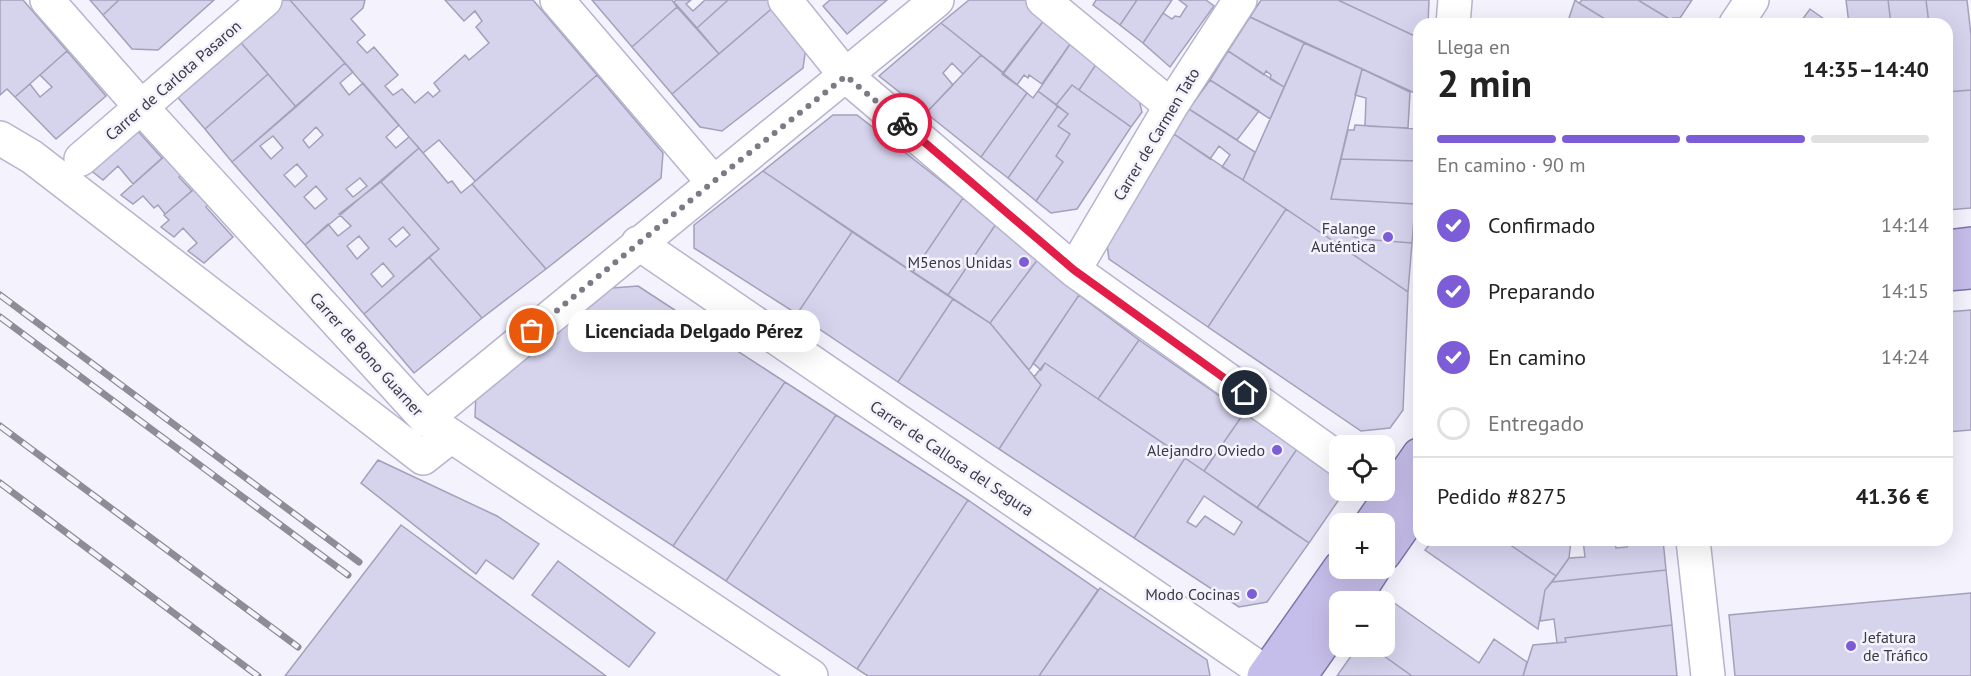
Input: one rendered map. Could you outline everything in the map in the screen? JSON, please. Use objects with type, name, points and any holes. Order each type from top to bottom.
[{"type":"main road","points":[[1953,246],[1971,244]]},
{"type":"main road","points":[[1953,274],[1971,272]]},
{"type":"main road","points":[[1393,513],[1397,497],[1413,462]]},
{"type":"main road","points":[[1382,513],[1397,497]]},
{"type":"main road","points":[[1265,675],[1332,579]]},
{"type":"main road","points":[[1300,676],[1329,635]]},
{"type":"street","name":"Carrer de Bono Guarner","points":[[47,0],[142,108],[439,427],[811,676]]},
{"type":"street","name":"Carrer de Carlota Pasaron","points":[[81,159],[265,0]]},
{"type":"street","points":[[557,0],[713,182]]},
{"type":"street","points":[[785,0],[846,76],[1074,270],[1329,452]]},
{"type":"street","points":[[0,138],[32,157],[423,458],[439,427],[638,243],[937,0]]},
{"type":"street","points":[[1043,0],[1172,106]]},
{"type":"street","name":"Carrer de Carmen Tato","points":[[1074,270],[1172,106],[1240,0]]},
{"type":"street","points":[[1454,18],[1455,0]]},
{"type":"street","points":[[1740,18],[1752,0]]},
{"type":"street","name":"Carrer de Callosa del Segura","points":[[638,243],[1265,675]]},
{"type":"street","points":[[1694,546],[1708,676]]},
{"type":"building","points":[[0,0],[23,0],[67,51],[15,97],[7,89],[0,95]]},
{"type":"building","points":[[90,0],[119,0],[103,15]]},
{"type":"building","points":[[119,0],[214,0],[158,50],[132,49],[103,15]]},
{"type":"building","points":[[280,0],[290,0],[345,63],[296,107],[237,38]]},
{"type":"building","points":[[290,0],[365,0],[363,8],[351,19],[365,35],[357,42],[367,53],[374,47],[398,75],[385,86],[393,95],[402,89],[415,103],[428,92],[433,97],[440,91],[434,83],[465,55],[469,60],[489,43],[476,27],[482,21],[475,11],[464,21],[445,0],[533,0],[597,75],[475,181],[439,140],[423,153]]},
{"type":"building","points":[[592,0],[672,0],[677,7],[632,47]]},
{"type":"building","points":[[691,0],[686,4],[693,11],[705,0],[728,0],[697,28],[674,2]]},
{"type":"building","points":[[728,0],[772,0],[776,5],[719,54],[697,28]]},
{"type":"building","points":[[830,0],[887,0],[847,34],[823,6]]},
{"type":"building","points":[[969,0],[1029,0],[1048,15],[1004,73],[941,23]]},
{"type":"building","points":[[1096,0],[1137,0],[1120,25],[1093,5]]},
{"type":"building","points":[[1137,0],[1172,0],[1143,43],[1120,25]]},
{"type":"building","points":[[1179,0],[1206,0],[1214,6],[1170,67],[1143,43],[1163,13],[1172,19],[1175,16],[1180,17],[1187,6]]},
{"type":"building","points":[[1261,0],[1338,0],[1413,35],[1413,92],[1250,17]]},
{"type":"building","points":[[1338,0],[1429,0],[1428,18],[1413,18],[1413,35]]},
{"type":"building","points":[[1575,0],[1603,18],[1569,18]]},
{"type":"building","points":[[1582,0],[1638,0],[1668,18],[1603,18],[1579,3]]},
{"type":"building","points":[[1638,0],[1692,0],[1680,18],[1668,18]]},
{"type":"building","points":[[1846,0],[1888,0],[1890,18],[1848,18]]},
{"type":"building","points":[[1888,0],[1926,0],[1928,18],[1890,18]]},
{"type":"building","points":[[1926,0],[1967,0],[1971,35],[1971,90],[1953,92],[1953,18],[1928,18]]},
{"type":"building","points":[[776,5],[807,40],[803,68],[722,131],[700,127],[672,94]]},
{"type":"building","points":[[677,7],[719,54],[672,94],[632,47]]},
{"type":"building","points":[[1810,9],[1823,18],[1803,18]]},
{"type":"building","points":[[1048,15],[1075,37],[1042,84],[1029,75],[1028,78],[1024,75],[1017,85],[1002,74]]},
{"type":"building","points":[[1250,17],[1304,43],[1284,87],[1270,79],[1271,75],[1266,71],[1264,75],[1228,51]]},
{"type":"building","points":[[941,23],[981,55],[963,74],[952,63],[943,73],[953,85],[926,113],[879,76]]},
{"type":"building","points":[[1075,37],[1101,57],[1079,90],[1072,85],[1056,105],[1038,91]]},
{"type":"building","points":[[237,38],[268,74],[205,129],[174,93]]},
{"type":"building","points":[[1304,43],[1362,69],[1331,199],[1413,204],[1412,243],[1362,239],[1326,229],[1323,234],[1243,180]]},
{"type":"building","points":[[67,51],[106,96],[56,139],[15,97],[30,84],[40,97],[52,87],[40,75]]},
{"type":"building","points":[[1228,51],[1284,87],[1270,119],[1210,80]]},
{"type":"building","points":[[981,55],[1027,93],[981,157],[926,113]]},
{"type":"building","points":[[1101,57],[1135,84],[1142,112],[1131,127],[1079,90]]},
{"type":"building","points":[[345,63],[353,72],[340,83],[349,95],[363,83],[399,125],[386,137],[396,148],[409,137],[419,148],[305,245],[232,162]],"holes":[[[316,127],[323,135],[309,148],[303,140]],[[273,136],[283,148],[271,159],[260,146]],[[297,164],[307,176],[295,187],[284,175]],[[360,178],[367,186],[353,197],[346,189]],[[316,186],[327,199],[315,209],[304,197]]]},
{"type":"building","points":[[1362,69],[1410,92],[1408,128],[1365,126],[1366,98],[1355,95]]},
{"type":"building","points":[[268,74],[296,107],[232,162],[205,129]]},
{"type":"building","points":[[597,75],[663,153],[661,178],[546,269],[472,184]]},
{"type":"building","points":[[1210,80],[1259,111],[1237,140],[1189,109]]},
{"type":"building","points":[[1072,85],[1131,127],[1077,209],[1051,213],[1036,201],[1063,162],[1056,156],[1070,134],[1058,126],[1068,114],[1056,105]]},
{"type":"building","points":[[1971,90],[1971,208],[1953,210],[1953,92]]},
{"type":"building","points":[[1038,91],[1058,106],[1008,178],[981,157],[1027,93],[1033,98]]},
{"type":"building","points":[[1058,106],[1068,114],[1058,126],[1070,134],[1056,156],[1063,162],[1036,201],[1008,178]]},
{"type":"building","points":[[1189,109],[1255,152],[1243,180],[1222,167],[1230,155],[1219,146],[1210,159],[1174,134]]},
{"type":"building","points":[[833,115],[857,115],[963,198],[913,272],[763,171]]},
{"type":"building","points":[[1355,125],[1413,129],[1413,161],[1341,159],[1348,130],[1354,130]]},
{"type":"building","points":[[135,128],[162,158],[133,184],[118,166],[103,180],[89,169]]},
{"type":"building","points":[[1174,134],[1286,209],[1208,327],[1109,259],[1106,238]]},
{"type":"building","points":[[419,148],[448,183],[452,181],[461,193],[472,184],[546,269],[482,318],[429,257],[439,249],[381,182]]},
{"type":"building","points":[[166,155],[183,174],[179,177],[192,191],[165,214],[158,205],[154,208],[143,196],[133,204],[121,195]]},
{"type":"building","points":[[1341,159],[1413,161],[1413,204],[1331,199]]},
{"type":"building","points":[[763,171],[852,232],[797,314],[694,248],[694,225]]},
{"type":"building","points":[[381,182],[439,249],[364,314],[305,245],[328,224],[338,236],[351,226],[339,214]],"holes":[[[403,227],[410,235],[396,247],[389,239]],[[359,236],[369,248],[357,259],[347,246]],[[383,263],[394,276],[382,287],[371,274]]]},
{"type":"building","points":[[195,188],[209,204],[206,207],[233,237],[204,263],[188,251],[197,243],[183,228],[174,237],[161,227],[169,220],[164,215]]},
{"type":"building","points":[[963,198],[996,224],[948,295],[913,272]]},
{"type":"building","points":[[1286,209],[1408,292],[1403,410],[1390,428],[1361,431],[1208,327]]},
{"type":"building","points":[[996,224],[1038,259],[990,323],[948,295]]},
{"type":"building","points":[[1326,229],[1362,239],[1412,243],[1408,292],[1323,234]]},
{"type":"building","points":[[852,232],[953,299],[898,382],[797,314]]},
{"type":"building","points":[[429,257],[482,318],[414,373],[364,314]]},
{"type":"building","points":[[1038,259],[1079,295],[1029,370],[990,323]]},
{"type":"building","points":[[638,286],[785,382],[673,546],[475,417],[476,392],[612,288]]},
{"type":"building","points":[[1079,295],[1139,340],[1098,399],[1045,363],[1041,370],[1033,363]]},
{"type":"building","points":[[953,299],[990,323],[1041,385],[999,449],[898,382]]},
{"type":"building","points":[[1971,310],[1971,430],[1953,432],[1953,312]]},
{"type":"building","points":[[1139,340],[1244,413],[1204,471],[1098,399]]},
{"type":"building","points":[[1045,363],[1185,458],[1134,538],[999,449],[1041,385],[1034,377]]},
{"type":"building","points":[[785,382],[836,415],[726,581],[673,546]]},
{"type":"building","points":[[1244,413],[1297,449],[1257,508],[1204,471]]},
{"type":"building","points":[[836,415],[968,500],[857,669],[726,581]]},
{"type":"building","points":[[1297,449],[1329,470],[1329,501],[1338,501],[1309,543],[1257,508]]},
{"type":"building","points":[[1185,458],[1309,543],[1267,602],[1239,607],[1134,538]],"holes":[[[1204,496],[1242,522],[1234,535],[1205,516],[1196,527],[1187,522]]]},
{"type":"building","points":[[378,460],[497,516],[539,544],[513,579],[486,560],[476,574],[361,483]]},
{"type":"building","points":[[968,500],[1098,590],[1039,676],[868,676],[857,669]]},
{"type":"building","points":[[401,525],[606,676],[285,676]]},
{"type":"building","points":[[1428,546],[1512,546],[1556,576],[1545,590],[1538,629],[1425,550]]},
{"type":"building","points":[[1512,546],[1570,546],[1569,558],[1556,576]]},
{"type":"building","points":[[1584,546],[1616,546],[1616,548],[1664,546],[1666,570],[1552,582],[1569,558],[1585,557]]},
{"type":"building","points":[[558,561],[655,633],[629,667],[532,595]]},
{"type":"building","points":[[1666,570],[1672,625],[1565,638],[1566,642],[1557,643],[1554,619],[1540,621],[1545,590],[1552,582]]},
{"type":"building","points":[[1100,588],[1207,660],[1210,676],[1039,676]]},
{"type":"building","name":"Jefatura de Tráfico","points":[[1971,593],[1971,676],[1735,676],[1729,615]]},
{"type":"building","points":[[1395,604],[1479,663],[1494,639],[1527,662],[1523,676],[1412,676],[1385,657],[1395,657]]},
{"type":"building","points":[[1672,625],[1677,676],[1523,676],[1533,645],[1566,642],[1565,638]]},
{"type":"building","points":[[1350,657],[1385,657],[1412,676],[1337,676]]},
{"type":"railway","points":[[0,295],[359,562]]},
{"type":"railway","points":[[0,317],[348,575]]},
{"type":"railway","points":[[0,426],[298,647]]},
{"type":"railway","points":[[0,483],[258,676]]},
{"type":"way so far","points":[[532,331],[846,76],[902,123]]},
{"type":"place","name":"Falange Auténtica","points":[[1388,237]]},
{"type":"place","name":"M5enos Unidas","points":[[1024,262]]},
{"type":"place","name":"Licenciada Delgado Pérez","points":[[532,331]]},
{"type":"place","name":"Alejandro Oviedo","points":[[1277,450]]},
{"type":"place","name":"Modo Cocinas","points":[[1252,594]]},
{"type":"place","name":"Jefatura de Tráfico","points":[[1851,646]]},
{"type":"route","points":[[902,123],[1074,270],[1245,393]]}]
